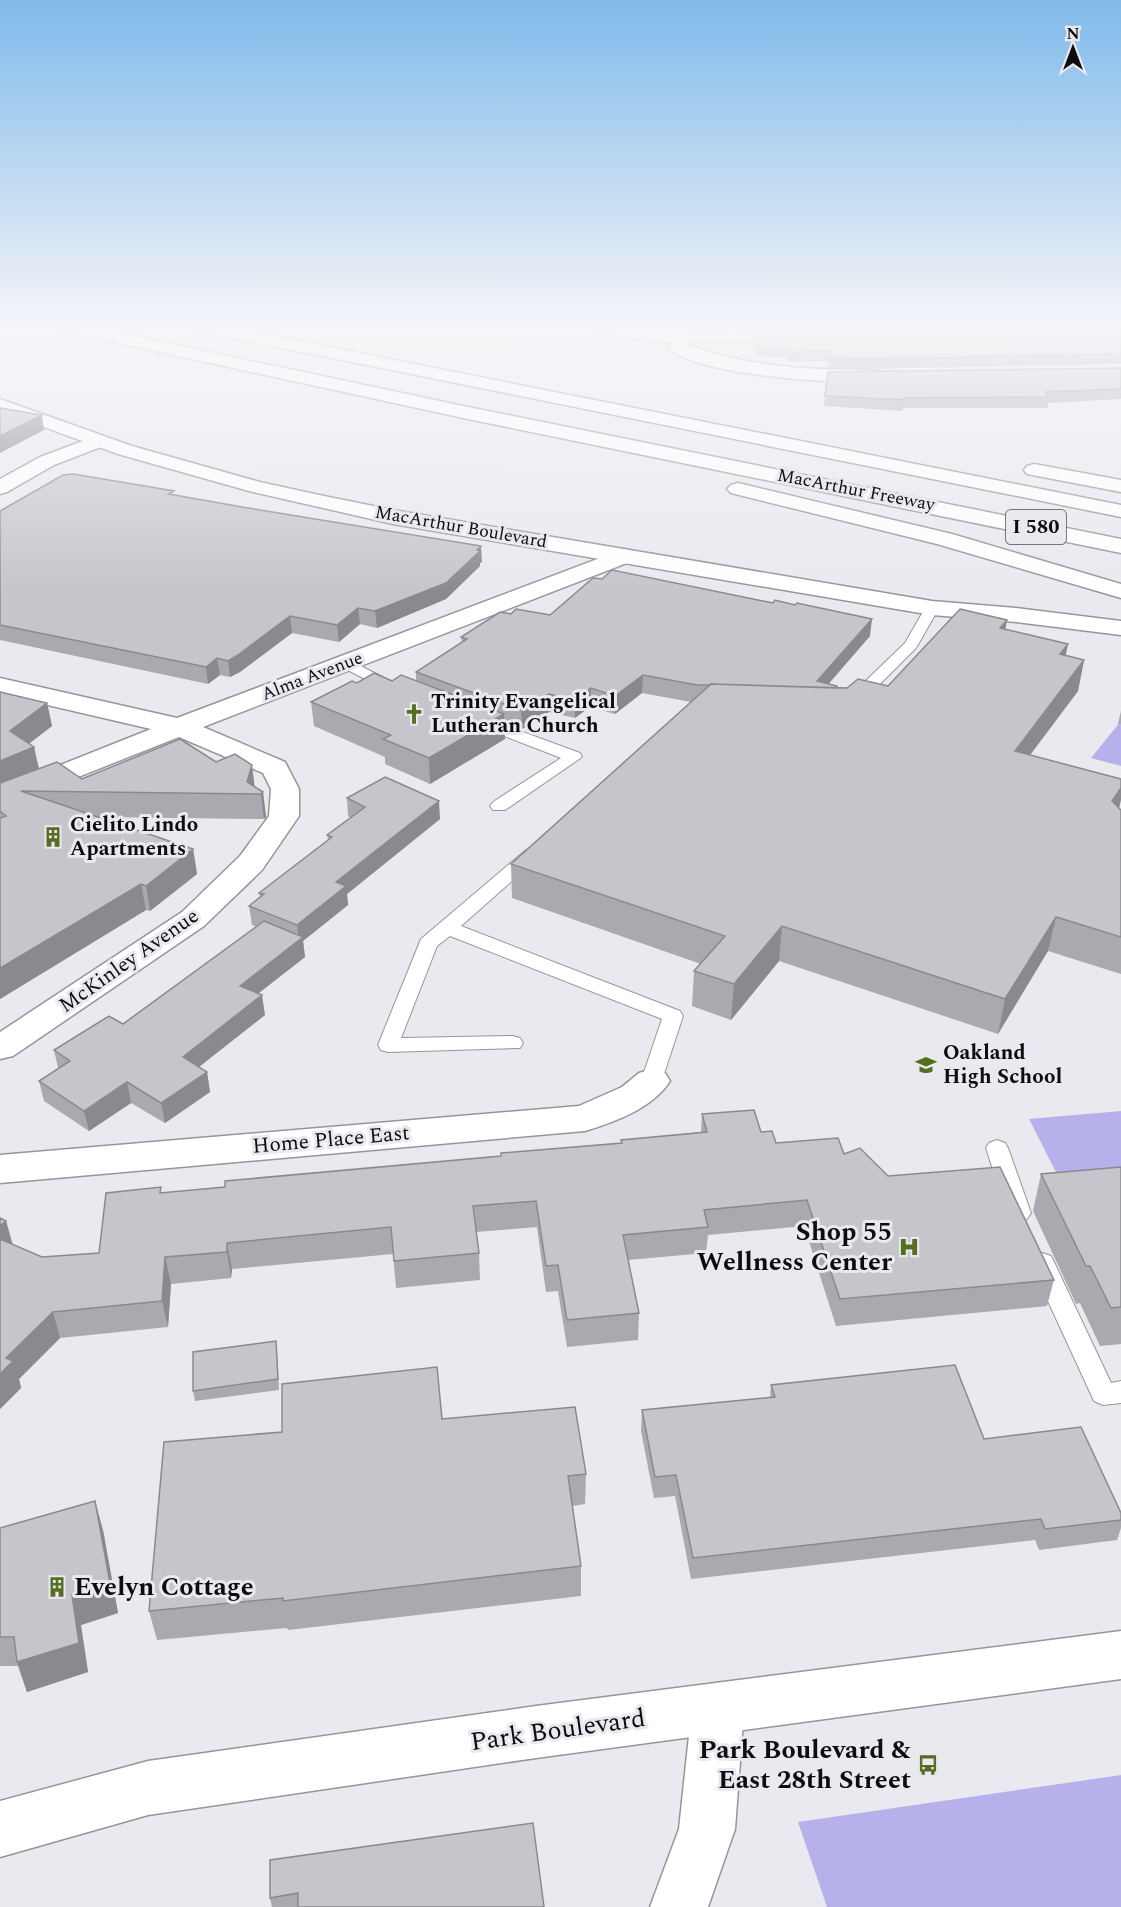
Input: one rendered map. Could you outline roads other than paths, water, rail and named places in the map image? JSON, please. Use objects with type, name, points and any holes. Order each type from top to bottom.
[{"type":"main road","name":"MacArthur Boulevard","points":[[27,415],[99,441],[190,469],[319,501],[393,516],[932,608],[1016,615],[1121,628]]},
{"type":"main road","points":[[473,415],[530,438],[944,539],[1121,591]]},
{"type":"main road","name":"MacArthur Freeway","points":[[478,415],[1121,546]]},
{"type":"main road","name":"MacArthur Freeway","points":[[645,415],[1121,511]]},
{"type":"main road","points":[[718,415],[848,437]]},
{"type":"main road","points":[[0,488],[47,461],[99,441]]},
{"type":"main road","points":[[1010,466],[1121,487]]},
{"type":"main road","name":"Alma Avenue","points":[[0,799],[179,727],[624,556]]},
{"type":"main road","name":"MacArthur Boulevard","points":[[932,608],[1002,626],[1121,649]]},
{"type":"main road","name":"McKinley Avenue","points":[[0,686],[179,727],[276,768],[285,789],[284,816],[251,863],[193,919],[0,1048]]},
{"type":"main road","name":"Home Place East","points":[[0,1169],[585,1118],[635,1096],[652,1081]]},
{"type":"main road","name":"Park Boulevard","points":[[0,1829],[148,1788],[718,1708],[1121,1655]]},
{"type":"main road","points":[[679,1907],[707,1829],[718,1708]]},
{"type":"lane","points":[[843,711],[911,645],[932,608]]},
{"type":"lane","points":[[345,663],[384,685],[407,693]]},
{"type":"lane","points":[[463,715],[574,757],[499,806]]},
{"type":"lane","points":[[513,1043],[388,1045],[428,943],[547,841]]},
{"type":"lane","points":[[448,928],[673,1016],[652,1081]]},
{"type":"lane","points":[[997,1148],[1017,1209],[1103,1394],[1121,1392]]},
{"type":"place","name":"Trinity Evangelical Lutheran Church","points":[[414,714]]},
{"type":"place","name":"Cielito Lindo Apartments","points":[[53,837]]},
{"type":"place","name":"Oakland High School","points":[[926,1065]]},
{"type":"place","name":"Shop 55 Wellness Center","points":[[909,1247]]},
{"type":"place","name":"Evelyn Cottage","points":[[57,1587]]},
{"type":"place","name":"Park Boulevard & East 28th Street","points":[[928,1765]]}]
